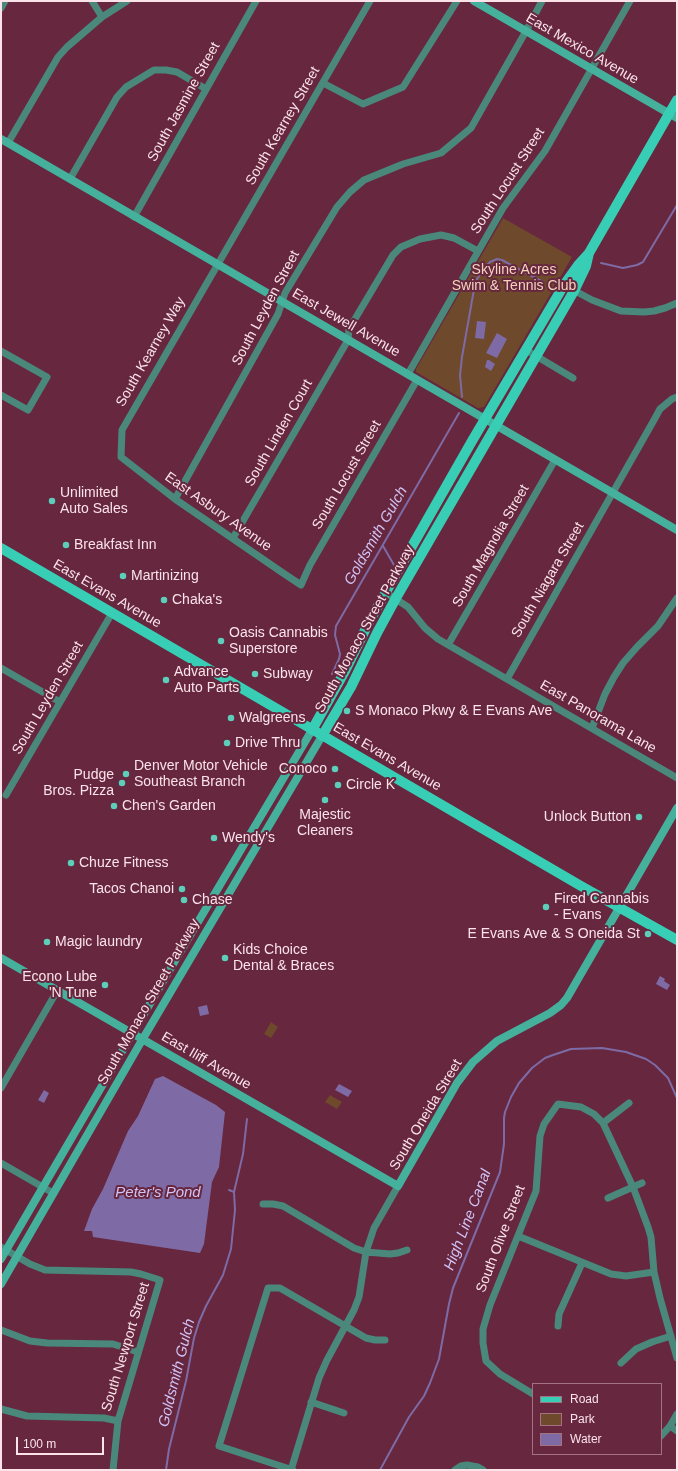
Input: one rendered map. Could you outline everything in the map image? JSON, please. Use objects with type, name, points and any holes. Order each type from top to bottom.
[{"type":"main road","name":"South Monaco Street Parkway","points":[[312,730],[344,675],[367,624],[385,592],[564,285],[589,253],[673,116],[677,100]]},
{"type":"main road","name":"South Monaco Street Parkway","points":[[322,736],[350,688],[375,636],[396,598],[574,291],[586,266],[589,253]]},
{"type":"main road","name":"East Evans Avenue","points":[[1,548],[322,736],[677,940]]},
{"type":"street","points":[[1,8],[5,1]]},
{"type":"street","points":[[92,1],[102,17]]},
{"type":"street","points":[[4,141],[58,57],[67,47],[102,17],[127,1]]},
{"type":"street","name":"South Jasmine Street","points":[[134,217],[256,1]]},
{"type":"street","name":"South Kearney Street","points":[[217,263],[370,1]]},
{"type":"street","points":[[323,83],[363,104],[403,87],[457,1]]},
{"type":"street","name":"East Mexico Avenue","points":[[474,1],[673,116]]},
{"type":"street","name":"South Leyden Street","points":[[174,499],[278,314],[285,293],[337,207],[350,192],[364,180],[403,164],[441,153],[471,128],[542,1]]},
{"type":"street","name":"South Locust Street","points":[[408,374],[503,208],[545,151],[630,1]]},
{"type":"street","points":[[70,179],[117,97],[126,87],[154,70],[166,70],[177,72],[206,89]]},
{"type":"street","name":"East Jewell Avenue","points":[[4,141],[677,530]]},
{"type":"street","name":"South Linden Court","points":[[233,538],[348,340],[349,329],[393,255],[401,247],[420,239],[441,235],[454,238],[478,251]]},
{"type":"street","name":"South Kearney Way","points":[[121,457],[122,430],[217,263]]},
{"type":"street","points":[[564,285],[605,306],[630,312],[654,311],[677,303]]},
{"type":"street","points":[[1,350],[47,377],[28,410],[1,395]]},
{"type":"street","points":[[526,350],[574,378]]},
{"type":"street","name":"South Locust Street","points":[[302,584],[310,564],[417,380]]},
{"type":"street","name":"South Niagara Street","points":[[507,679],[660,409],[672,399],[677,397]]},
{"type":"street","name":"East Asbury Avenue","points":[[121,457],[174,499],[283,573],[302,584]]},
{"type":"street","name":"South Magnolia Street","points":[[448,645],[555,460]]},
{"type":"street","points":[[385,592],[412,610],[430,633],[507,679]]},
{"type":"street","points":[[592,728],[605,694],[623,663],[658,626],[677,598]]},
{"type":"street","name":"South Leyden Street","points":[[6,795],[112,613]]},
{"type":"street","points":[[1,668],[60,702]]},
{"type":"street","name":"East Panorama Lane","points":[[507,679],[677,778]]},
{"type":"street","name":"South Monaco Street Parkway","points":[[1,1259],[4,1249],[43,1187],[132,1033],[312,730]]},
{"type":"street","name":"South Monaco Street Parkway","points":[[1,1284],[142,1039],[322,736]]},
{"type":"street","name":"South Oneida Street","points":[[292,1470],[319,1378],[354,1310],[359,1297],[366,1252],[374,1228],[398,1186],[467,1069],[497,1040],[550,1014],[564,1002],[677,808]]},
{"type":"street","name":"East Iliff Avenue","points":[[1,958],[398,1186]]},
{"type":"street","points":[[1,1088],[57,990]]},
{"type":"street","points":[[629,1103],[603,1123],[633,1187],[650,1231],[654,1272],[677,1358]]},
{"type":"street","name":"South Olive Street","points":[[532,1393],[500,1374],[486,1361],[482,1343],[486,1316],[536,1191],[540,1136],[544,1124],[558,1104],[581,1107],[594,1114],[603,1123]]},
{"type":"street","points":[[1,1163],[53,1193]]},
{"type":"street","points":[[608,1198],[642,1183]]},
{"type":"street","points":[[263,1204],[283,1206],[354,1248],[366,1252],[390,1254],[407,1250]]},
{"type":"street","points":[[518,1236],[616,1276],[654,1272]]},
{"type":"street","points":[[4,1249],[17,1256]]},
{"type":"street","name":"South Newport Street","points":[[17,1256],[45,1270],[131,1272],[160,1280],[118,1421],[113,1470]]},
{"type":"street","points":[[558,1326],[559,1314],[582,1263]]},
{"type":"street","points":[[292,1470],[219,1446],[268,1288],[280,1288],[366,1338],[385,1340]]},
{"type":"street","points":[[1,1330],[30,1341],[47,1343],[113,1344],[138,1352]]},
{"type":"street","points":[[621,1363],[636,1349],[671,1336]]},
{"type":"street","points":[[311,1402],[344,1413]]},
{"type":"street","points":[[1,1409],[27,1416],[104,1418],[118,1421]]},
{"type":"street","points":[[662,1435],[670,1426],[677,1414]]},
{"type":"street","points":[[670,1426],[677,1430]]},
{"type":"street","points":[[455,1470],[461,1466],[467,1465],[478,1467],[483,1470]]},
{"type":"green space","name":"Skyline Acres Swim & Tennis Club","points":[[503,218],[572,257],[484,407],[478,408],[416,372],[416,369]]},
{"type":"green space","points":[[271,1022],[278,1027],[271,1038],[264,1034]]},
{"type":"green space","points":[[330,1095],[342,1102],[337,1109],[325,1102]]},
{"type":"water","points":[[477,321],[486,322],[484,339],[475,338]]},
{"type":"water","points":[[497,333],[507,339],[497,358],[486,353]]},
{"type":"water","points":[[487,360],[495,364],[491,371],[485,367]]},
{"type":"water","points":[[660,976],[670,985],[667,990],[656,984]]},
{"type":"water","points":[[207,1005],[209,1014],[200,1016],[198,1007]]},
{"type":"water","name":"Peter's Pond","points":[[163,1076],[216,1105],[225,1112],[219,1167],[212,1182],[204,1244],[200,1253],[93,1237],[92,1231],[84,1231],[92,1209],[103,1189],[128,1131],[138,1116],[155,1079]]},
{"type":"water","points":[[339,1084],[352,1091],[348,1097],[335,1090]]},
{"type":"water","points":[[44,1090],[49,1093],[44,1103],[38,1100]]},
{"type":"waterway","name":"Goldsmith Gulch","points":[[601,263],[623,268],[643,262],[677,205]]},
{"type":"waterway","name":"Goldsmith Gulch","points":[[462,397],[460,375],[462,357],[476,281],[482,271],[490,262],[497,259],[502,260],[543,282]]},
{"type":"waterway","name":"Goldsmith Gulch","points":[[332,674],[340,654],[335,635],[336,626],[459,413]]},
{"type":"waterway","points":[[383,546],[394,565]]},
{"type":"waterway","name":"High Line Canal","points":[[380,1470],[409,1417],[424,1396],[439,1359],[453,1288],[500,1172],[504,1144],[505,1112],[519,1083],[532,1068],[545,1058],[571,1049],[602,1048],[626,1052],[646,1059],[655,1065],[668,1078],[677,1098]]},
{"type":"waterway","name":"Goldsmith Gulch","points":[[166,1470],[169,1449],[186,1381],[194,1338],[206,1306],[223,1275],[231,1249],[235,1210],[234,1192],[243,1154],[247,1119]]},
{"type":"waterway","name":"Goldsmith Gulch","points":[[229,1190],[234,1192]]},
{"type":"place","name":"Unlimited Auto Sales","points":[[52,501]]},
{"type":"place","name":"Breakfast Inn","points":[[66,545]]},
{"type":"place","name":"Martinizing","points":[[123,576]]},
{"type":"place","name":"Chaka's","points":[[164,600]]},
{"type":"place","name":"Oasis Cannabis Superstore","points":[[221,641]]},
{"type":"place","name":"Subway","points":[[255,674]]},
{"type":"place","name":"Advance Auto Parts","points":[[166,680]]},
{"type":"place","name":"S Monaco Pkwy & E Evans Ave","points":[[347,711]]},
{"type":"place","name":"Walgreens","points":[[231,718]]},
{"type":"place","name":"Drive Thru","points":[[227,743]]},
{"type":"place","name":"Conoco","points":[[335,769]]},
{"type":"place","name":"Denver Motor Vehicle Southeast Branch","points":[[126,774]]},
{"type":"place","name":"Pudge Bros. Pizza","points":[[122,783]]},
{"type":"place","name":"Circle K","points":[[338,785]]},
{"type":"place","name":"Majestic Cleaners","points":[[325,800]]},
{"type":"place","name":"Chen's Garden","points":[[114,806]]},
{"type":"place","name":"Unlock Button","points":[[639,817]]},
{"type":"place","name":"Wendy's","points":[[214,838]]},
{"type":"place","name":"Chuze Fitness","points":[[71,863]]},
{"type":"place","name":"Tacos Chanoi","points":[[182,889]]},
{"type":"place","name":"Chase","points":[[184,900]]},
{"type":"place","name":"Fired Cannabis - Evans","points":[[546,907]]},
{"type":"place","name":"E Evans Ave & S Oneida St","points":[[648,934]]},
{"type":"place","name":"Magic laundry","points":[[47,942]]},
{"type":"place","name":"Kids Choice Dental & Braces","points":[[225,958]]},
{"type":"place","name":"Econo Lube 'N Tune","points":[[105,985]]}]
